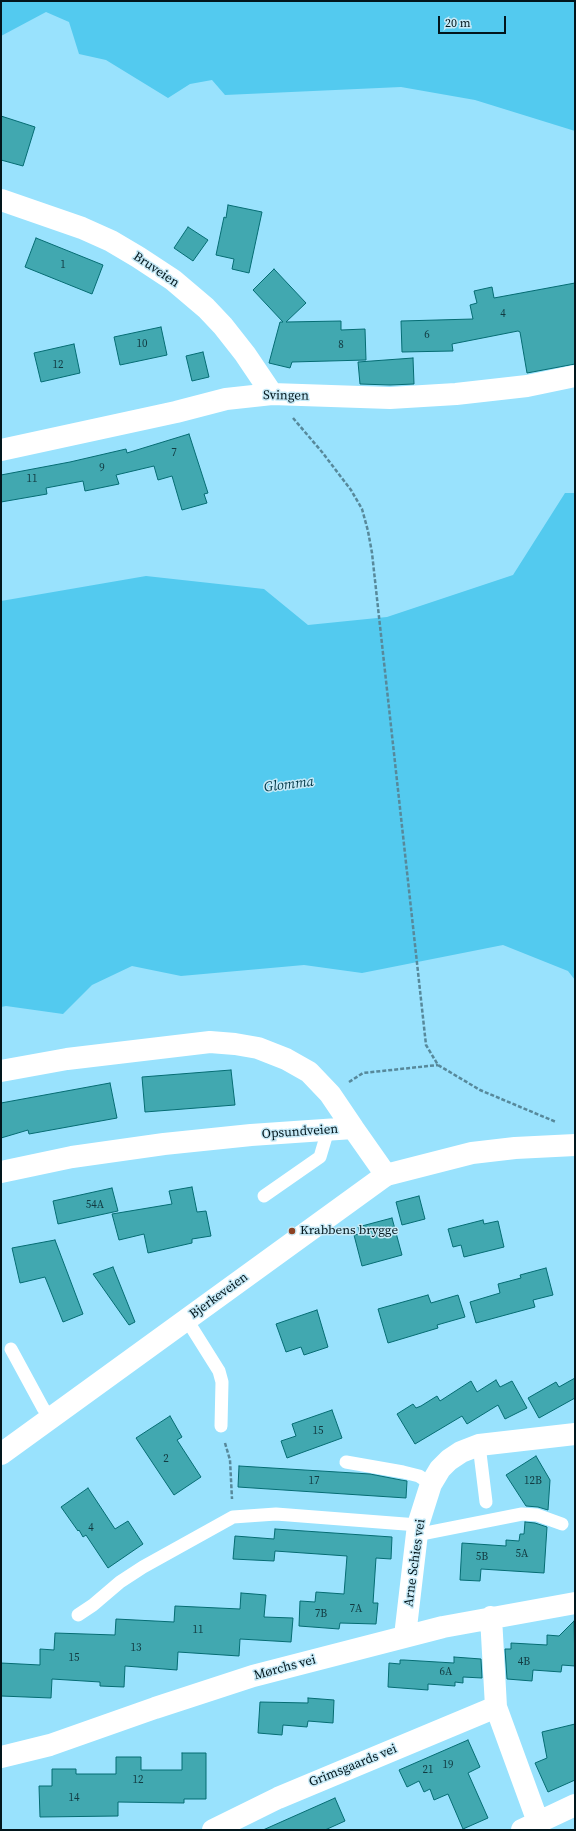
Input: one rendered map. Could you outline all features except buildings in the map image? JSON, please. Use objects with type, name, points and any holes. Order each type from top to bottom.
[{"type":"street","name":"Bruveien","points":[[1,200],[82,228],[138,257],[173,280],[206,308],[223,326],[245,354],[272,394]]},
{"type":"street","name":"Svingen","points":[[1,450],[161,415],[226,399],[272,394],[390,398],[456,394],[527,386],[575,376]]},
{"type":"street","points":[[1,1071],[75,1058],[210,1042],[235,1044],[258,1048],[286,1059],[308,1072],[330,1094],[353,1128]]},
{"type":"street","name":"Opsundveien","points":[[1,1172],[72,1157],[164,1144],[251,1135],[353,1128],[386,1175]]},
{"type":"street","points":[[386,1175],[487,1151],[575,1145]]},
{"type":"street","name":"Bjerkeveien","points":[[1,1454],[386,1175]]},
{"type":"street","name":"Arne Schies vei","points":[[406,1636],[417,1530],[431,1484],[440,1469],[449,1460],[461,1452],[479,1445],[575,1434]]},
{"type":"street","name":"Mørchs vei","points":[[1,1757],[50,1745],[155,1708],[253,1676],[406,1636],[491,1617],[575,1603]]},
{"type":"street","points":[[491,1617],[496,1707],[530,1826],[575,1805]]},
{"type":"street","name":"Grimsgaards vei","points":[[213,1830],[278,1798],[496,1707]]},
{"type":"lane","points":[[264,1196],[320,1157],[328,1130]]},
{"type":"lane","points":[[187,1320],[219,1372],[222,1382],[221,1426]]},
{"type":"lane","points":[[11,1349],[43,1408],[51,1418]]},
{"type":"lane","points":[[479,1445],[486,1502]]},
{"type":"lane","points":[[346,1462],[419,1476],[431,1484]]},
{"type":"lane","points":[[78,1614],[93,1605],[120,1582],[143,1567],[233,1517],[276,1514],[417,1530],[522,1514],[537,1515],[562,1524]]},
{"type":"path","points":[[272,394],[322,452],[351,490],[362,510],[372,553],[426,1045],[438,1065],[480,1090],[560,1124]]},
{"type":"path","points":[[330,1094],[363,1073],[438,1065]]},
{"type":"path","points":[[221,1426],[230,1460],[233,1517]]},
{"type":"water","points":[[1,1],[575,1],[575,131],[475,100],[401,87],[225,95],[212,80],[190,84],[168,98],[106,60],[79,54],[69,22],[46,12],[1,36]]},
{"type":"water","name":"Glomma","points":[[565,493],[575,493],[575,980],[568,971],[503,945],[362,973],[304,965],[181,976],[132,966],[92,985],[63,1014],[6,1006],[1,1007],[1,601],[146,576],[264,589],[308,625],[387,617],[513,575]]},
{"type":"place","name":"Krabbens brygge","points":[[292,1231]]}]
